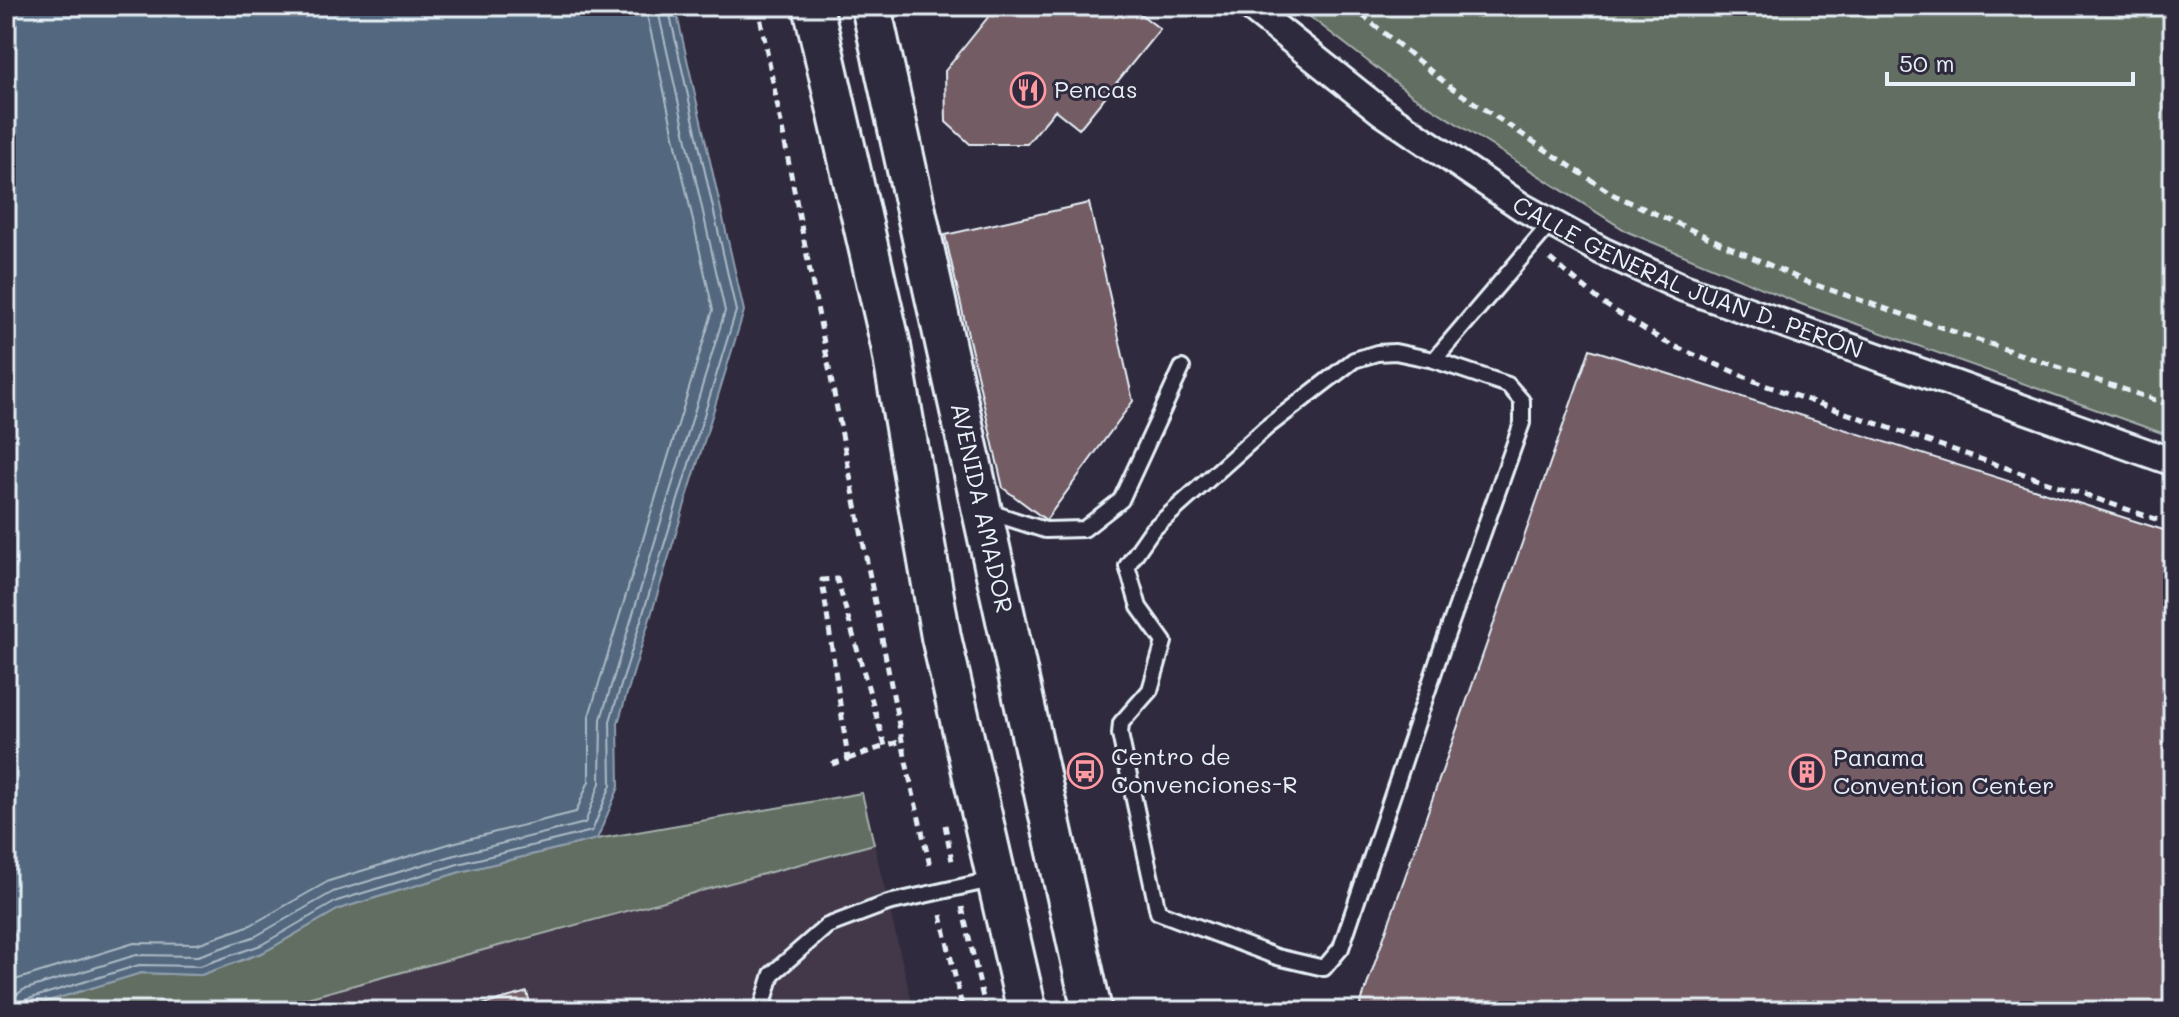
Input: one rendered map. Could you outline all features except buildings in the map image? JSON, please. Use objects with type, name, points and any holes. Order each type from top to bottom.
[{"type":"main road","points":[[813,6],[891,346],[941,637],[1027,1011]]},
{"type":"main road","name":"AVENIDA AMADOR","points":[[871,6],[1092,1011]]},
{"type":"main road","points":[[876,277],[904,280],[928,266]]},
{"type":"main road","points":[[891,346],[917,331],[944,334]]},
{"type":"street","name":"CALLE GENERAL JUAN D. PERÓN","points":[[1249,6],[1382,112],[1522,207],[1602,251],[1684,288],[2173,462]]},
{"type":"lane","points":[[1434,360],[1551,223]]},
{"type":"lane","points":[[1395,352],[1434,360],[1508,385],[1522,401],[1522,423],[1438,658],[1341,948],[1324,968],[1277,957],[1158,912],[1120,734],[1121,723],[1150,690],[1164,642],[1139,607],[1127,566],[1152,530],[1217,470],[1354,360],[1377,353],[1395,352]]},
{"type":"lane","points":[[982,509],[1045,530],[1084,529],[1121,500],[1182,368]]},
{"type":"lane","points":[[761,1011],[772,974],[827,926],[888,903],[996,879]]},
{"type":"path","points":[[758,6],[902,741],[963,1011]]},
{"type":"path","points":[[1351,6],[1449,86],[1614,195],[1807,282],[2173,406]]},
{"type":"path","points":[[1533,245],[1604,304],[1679,349],[1764,385],[2058,483],[2173,525]]},
{"type":"path","points":[[848,759],[822,580],[837,579],[885,746]]},
{"type":"path","points":[[832,764],[902,741]]},
{"type":"shaded area","points":[[874,844],[914,1011],[259,1011]]},
{"type":"green space","points":[[1296,6],[2173,6],[2173,437],[1798,303],[1628,232],[1413,96]]},
{"type":"green space","points":[[862,793],[874,844],[259,1011],[15,1011],[141,973],[201,975],[264,952],[339,909],[460,872],[597,839]]},
{"type":"water","points":[[6,6],[675,6],[744,311],[618,723],[619,787],[597,839],[460,872],[339,909],[264,952],[201,975],[141,973],[15,1011],[6,1011]]},
{"type":"place","name":"Pencas","points":[[1028,90]]},
{"type":"place","name":"Centro de Convenciones-R","points":[[1085,771]]},
{"type":"place","name":"Panama Convention Center","points":[[1807,772]]}]
